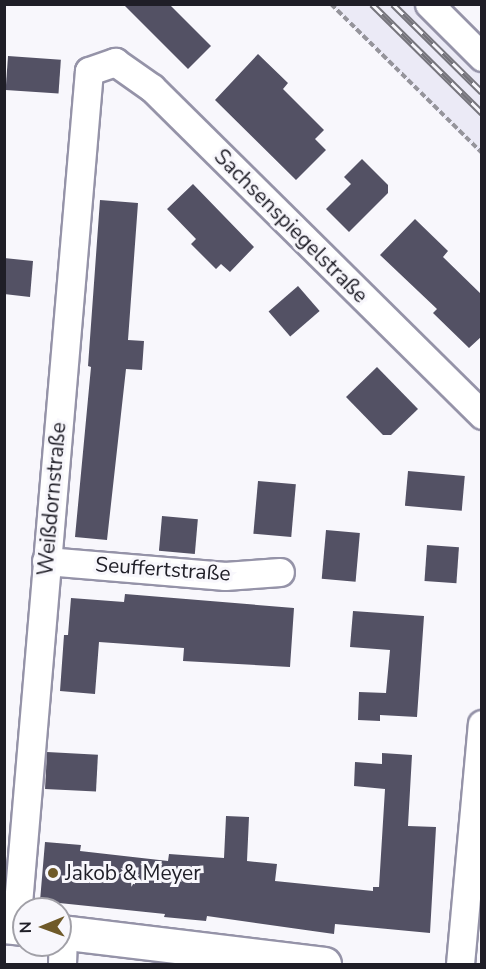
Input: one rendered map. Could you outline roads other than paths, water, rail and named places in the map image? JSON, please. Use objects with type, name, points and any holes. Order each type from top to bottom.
[{"type":"main road","points":[[72,934],[206,956],[324,964]]},
{"type":"street","points":[[429,4],[482,57]]},
{"type":"street","name":"Sachsenspiegelstraße","points":[[89,71],[115,62],[152,88],[482,415]]},
{"type":"street","name":"Weißdornstraße","points":[[18,897],[89,71]]},
{"type":"street","name":"Seuffertstraße","points":[[46,561],[225,576],[280,572]]},
{"type":"street","points":[[460,964],[482,724]]},
{"type":"railway","points":[[372,4],[482,113]]},
{"type":"railway","points":[[393,4],[482,92]]},
{"type":"place","name":"Jakob & Meyer","points":[[53,873]]}]
